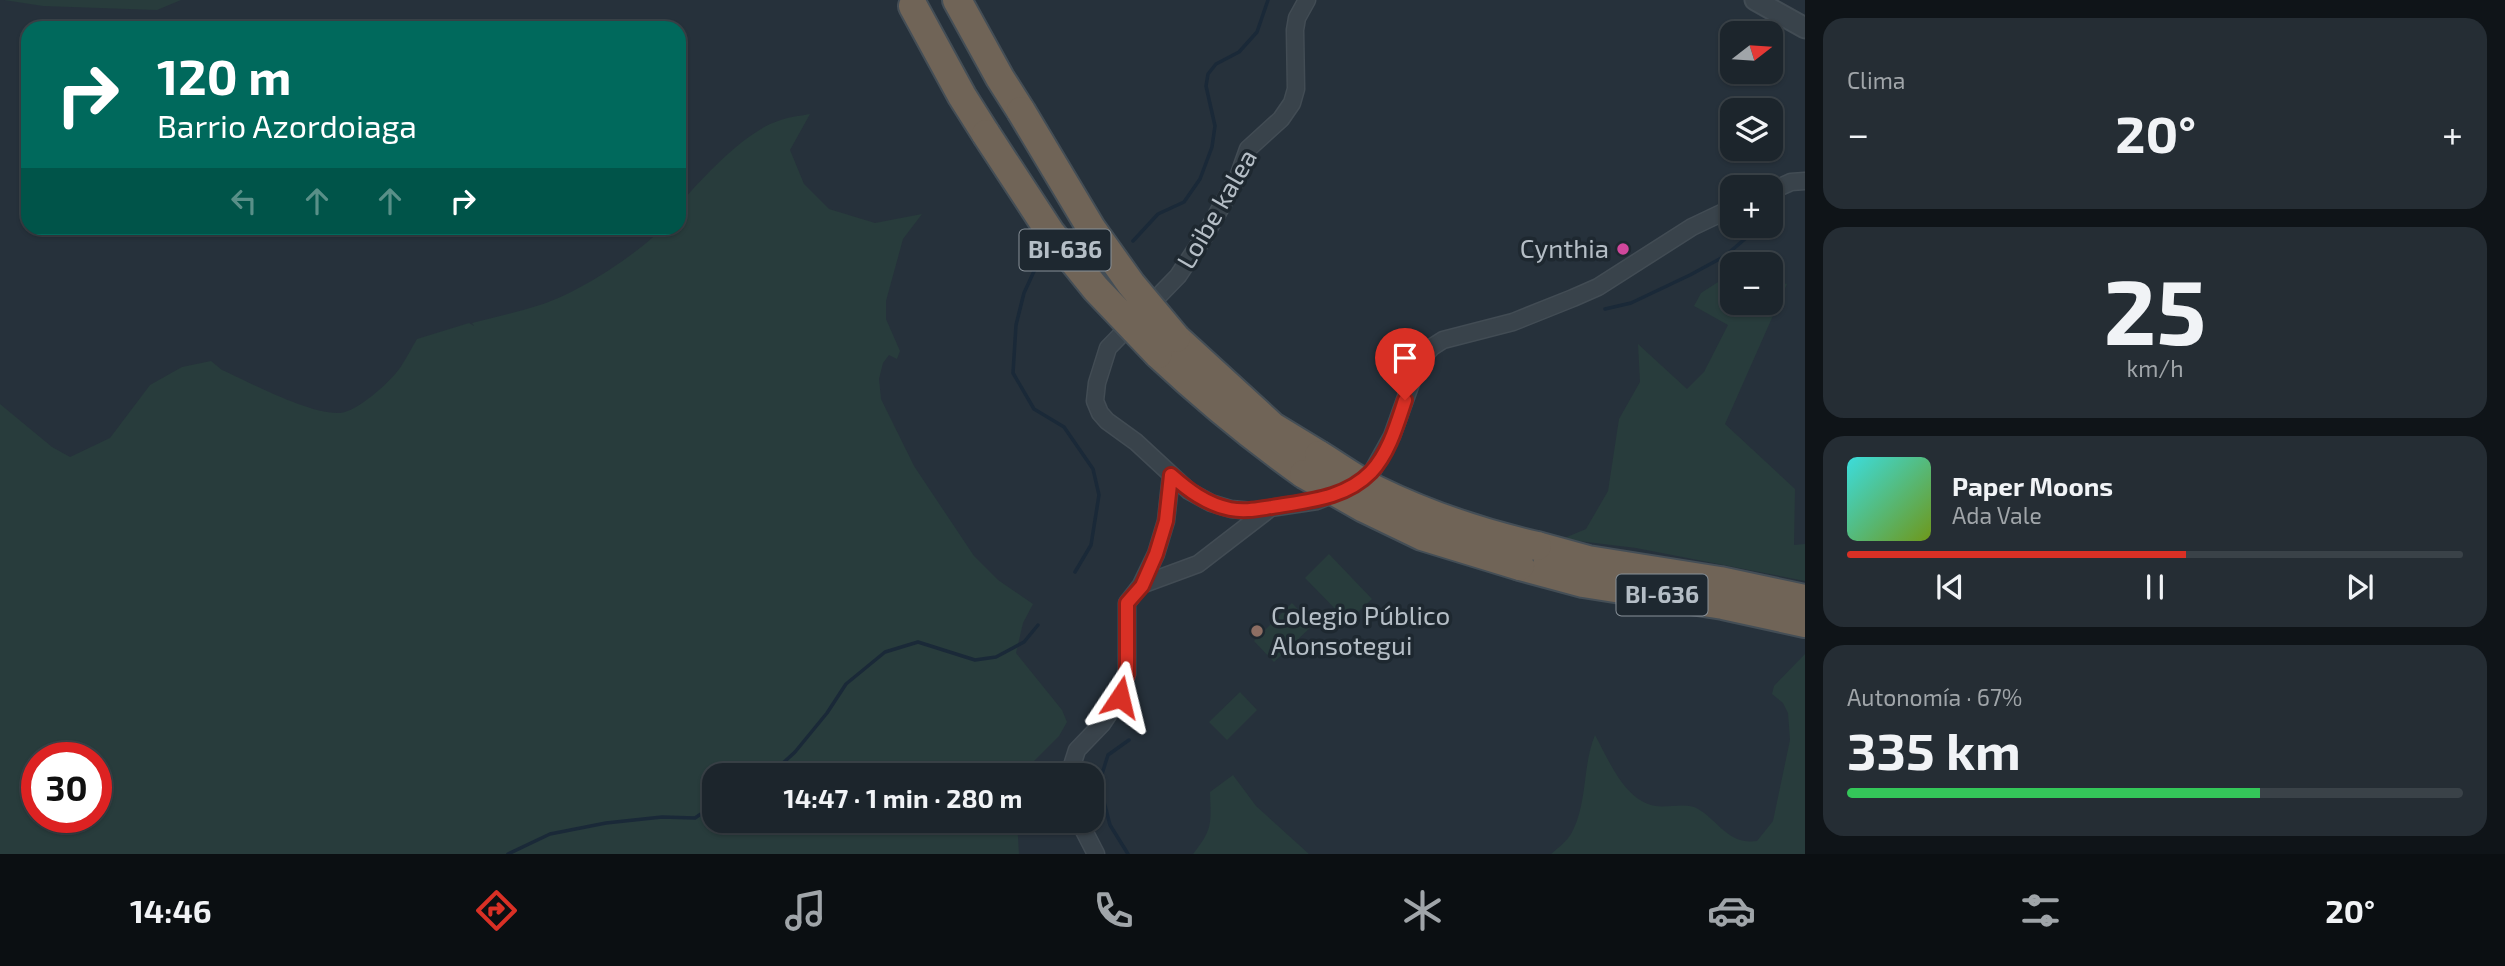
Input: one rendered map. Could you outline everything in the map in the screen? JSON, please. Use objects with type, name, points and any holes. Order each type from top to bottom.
[{"type":"highway","name":"BI-636","points":[[957,0],[1000,78],[1091,228],[1131,284],[1167,346]]},
{"type":"highway","name":"BI-636","points":[[913,6],[986,134],[1050,232],[1096,289],[1273,427],[1312,464],[1372,487],[1432,515],[1480,532],[1583,583],[1723,605],[1805,623]]},
{"type":"highway","name":"BI-636","points":[[1529,556],[1588,560],[1720,581],[1805,599]]},
{"type":"street","name":"Loibe kalea","points":[[1307,0],[1297,18],[1295,30],[1296,89],[1292,103],[1281,119],[1248,149],[1231,189],[1178,276],[1108,348],[1097,383],[1095,401],[1107,421],[1136,442],[1189,491],[1211,503],[1252,511],[1317,500],[1350,488],[1372,472],[1392,436],[1419,360],[1432,347],[1443,340],[1536,314],[1586,293],[1692,227],[1720,214]]},
{"type":"street","points":[[1755,0],[1805,28]]},
{"type":"street","points":[[1783,186],[1805,181]]},
{"type":"street","points":[[1073,763],[1077,750],[1102,724],[1120,697],[1127,674],[1127,603],[1142,586],[1156,554],[1166,521],[1171,475]]},
{"type":"street","points":[[1142,586],[1198,564],[1273,507]]},
{"type":"street","points":[[1085,833],[1096,854]]},
{"type":"green space","points":[[4,0],[181,0],[157,10],[43,6]]},
{"type":"green space","points":[[810,114],[790,150],[804,184],[829,209],[875,223],[922,214],[903,239],[886,301],[886,319],[900,351],[897,359],[889,355],[883,363],[879,379],[881,399],[914,466],[974,556],[998,580],[1033,604],[1023,623],[1016,653],[1062,710],[1067,722],[1059,736],[1032,763],[702,763],[702,833],[1018,833],[1019,854],[0,854],[0,404],[52,447],[70,457],[110,438],[150,385],[182,367],[211,361],[222,370],[297,404],[328,412],[347,411],[364,402],[389,381],[417,339],[469,323],[474,326],[472,323],[556,299],[605,272],[655,235],[686,235],[686,197],[741,143],[778,121]]},
{"type":"green space","points":[[1720,281],[1720,315],[1773,315],[1725,424],[1795,489],[1794,545],[1805,544],[1805,581],[1636,548],[1562,539],[1586,529],[1608,491],[1619,419],[1640,382],[1638,344],[1687,389],[1704,372],[1728,325],[1694,306],[1701,293]]},
{"type":"green space","points":[[1329,554],[1372,599],[1348,622],[1305,578]]},
{"type":"green space","points":[[1292,603],[1313,625],[1274,662],[1254,641]]},
{"type":"green space","points":[[1805,654],[1805,854],[1551,854],[1569,837],[1576,822],[1595,735],[1626,788],[1645,803],[1694,807],[1731,836],[1739,840],[1757,841],[1773,821],[1790,740],[1788,713],[1783,703],[1772,694],[1774,686]]},
{"type":"green space","points":[[1240,692],[1257,710],[1227,740],[1209,722]]},
{"type":"green space","points":[[1233,775],[1256,806],[1309,854],[1193,854],[1209,825],[1210,792]]},
{"type":"waterway","points":[[1133,241],[1158,214],[1184,202],[1200,179],[1212,147],[1215,126],[1206,86],[1208,74],[1216,64],[1239,52],[1257,32],[1268,0]]},
{"type":"waterway","points":[[1605,309],[1631,303],[1690,275],[1725,256],[1746,238]]},
{"type":"waterway","points":[[1036,267],[1024,293],[1016,325],[1013,373],[1034,409],[1064,427],[1093,469],[1099,495],[1091,545],[1075,572]]},
{"type":"waterway","points":[[783,763],[827,713],[846,684],[885,652],[918,642],[975,660],[996,657],[1024,642],[1038,625]]},
{"type":"waterway","points":[[1128,854],[1110,825],[1101,777],[1108,755],[1129,740]]},
{"type":"waterway","points":[[508,854],[550,834],[606,823],[662,817],[695,818],[702,813]]},
{"type":"place","name":"Cynthia","points":[[1623,249]]},
{"type":"place","name":"Colegio Público Alonsotegui","points":[[1257,631]]},
{"type":"route","points":[[1120,697],[1127,674],[1127,603],[1142,586],[1156,554],[1166,521],[1171,475],[1189,491],[1211,503],[1231,509],[1252,511],[1317,500],[1350,488],[1372,472],[1392,436],[1405,400]]}]
